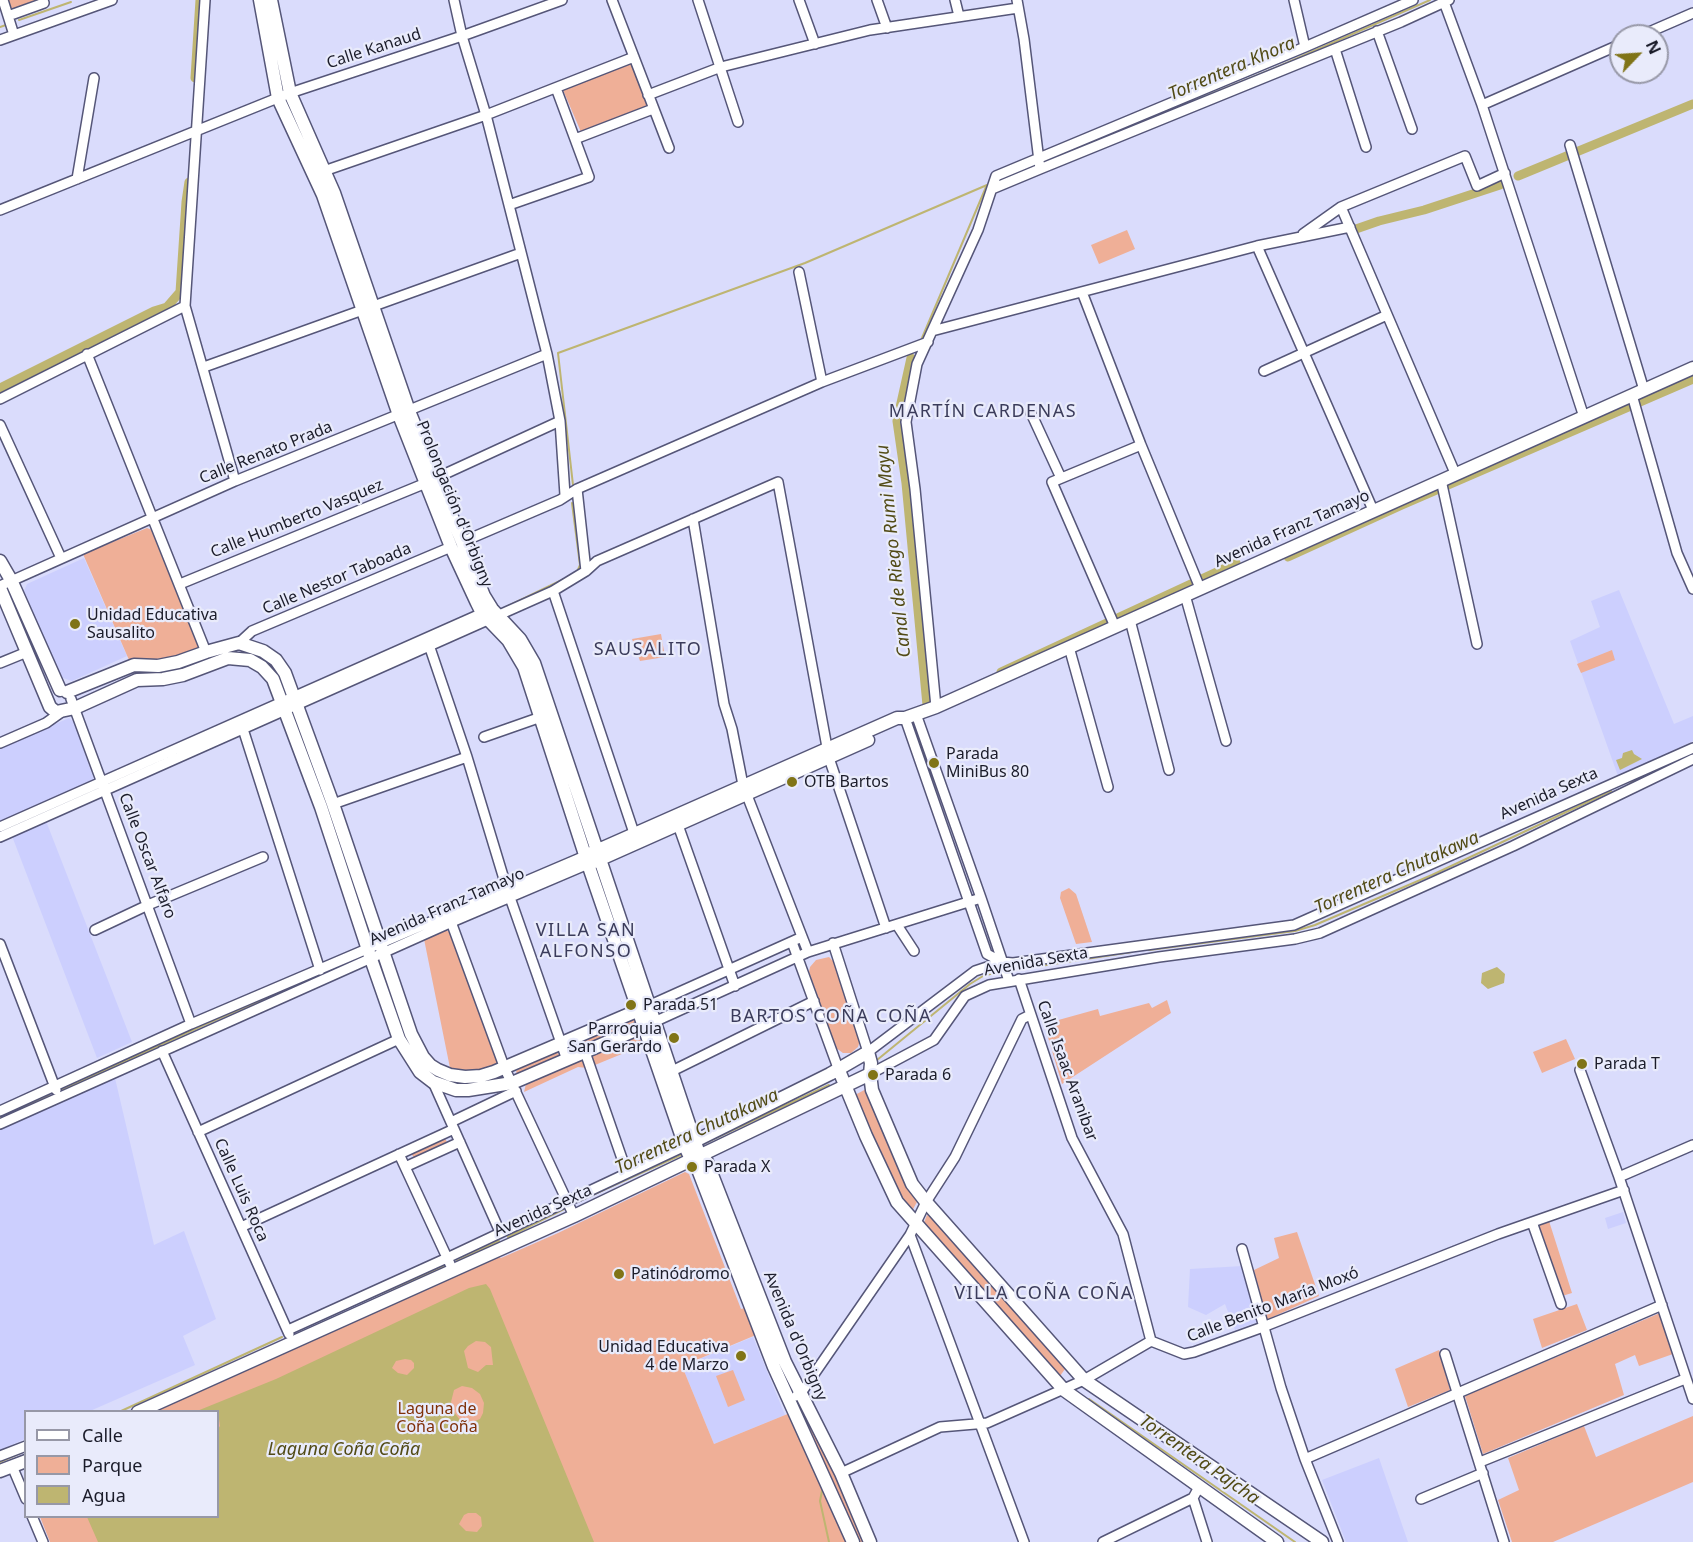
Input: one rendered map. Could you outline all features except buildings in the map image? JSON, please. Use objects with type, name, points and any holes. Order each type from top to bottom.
[{"type":"main road","name":"Prolongación d'Orbigny","points":[[260,0],[284,96],[368,309],[404,413],[456,544],[491,615],[520,658],[693,1150]]},
{"type":"main road","name":"Prolongación d'Orbigny","points":[[271,0],[284,96],[334,193],[368,309]]},
{"type":"main road","name":"Avenida Franz Tamayo","points":[[592,858],[634,833],[900,725],[910,716],[936,707],[1693,368]]},
{"type":"main road","name":"Calle Oscar Alfaro","points":[[0,561],[4,584],[27,652],[62,703]]},
{"type":"main road","name":"Calle Oscar Alfaro","points":[[4,584],[62,703]]},
{"type":"main road","name":"Prolongación d'Orbigny","points":[[491,615],[520,639],[534,663],[592,858]]},
{"type":"main road","points":[[62,703],[134,665],[158,666],[239,644],[263,651],[276,660],[285,673],[289,704],[321,807],[399,1039],[420,1072],[433,1082],[456,1090],[514,1087],[567,1060],[649,1024]]},
{"type":"main road","points":[[62,703],[137,680],[163,679],[183,675],[228,658],[250,660],[262,667],[273,679],[289,704],[333,804],[411,1034],[429,1065],[450,1075],[481,1076],[505,1069],[644,1008]]},
{"type":"main road","name":"Avenida Franz Tamayo","points":[[592,858],[678,825],[745,789]]},
{"type":"main road","points":[[870,1061],[872,1090],[912,1184],[1084,1380],[1322,1542]]},
{"type":"main road","name":"Avenida Sexta","points":[[142,1410],[290,1336],[693,1150],[870,1061]]},
{"type":"main road","name":"Avenida Sexta","points":[[693,1150],[870,1061]]},
{"type":"main road","points":[[842,1077],[866,1136],[912,1229],[1064,1390],[1196,1493],[1277,1542]]},
{"type":"main road","name":"Avenida d'Orbigny","points":[[693,1150],[707,1162],[853,1542]]},
{"type":"main road","name":"Avenida d'Orbigny","points":[[795,1396],[841,1473],[870,1542]]},
{"type":"main road","points":[[0,1471],[24,1462]]},
{"type":"street","points":[[3,0],[14,35]]},
{"type":"street","points":[[8,16],[44,3],[43,0]]},
{"type":"street","points":[[0,40],[112,0]]},
{"type":"street","points":[[205,0],[185,306],[235,481]]},
{"type":"street","points":[[454,0],[547,354],[560,422],[565,495]]},
{"type":"street","name":"Calle Kanaud","points":[[0,210],[284,96],[562,0]]},
{"type":"street","points":[[612,0],[669,148]]},
{"type":"street","points":[[698,0],[738,122]]},
{"type":"street","points":[[799,0],[814,44]]},
{"type":"street","points":[[877,0],[887,28]]},
{"type":"street","points":[[955,0],[959,16]]},
{"type":"street","points":[[1294,0],[1305,47]]},
{"type":"street","points":[[936,707],[915,489],[906,422],[917,364],[978,230],[996,176],[1413,0]]},
{"type":"street","points":[[992,189],[1447,1],[1584,417]]},
{"type":"street","points":[[648,96],[721,67],[887,28],[1017,4],[1024,39],[1040,169]]},
{"type":"street","points":[[1668,24],[1693,13]]},
{"type":"street","points":[[1377,31],[1412,129]]},
{"type":"street","points":[[1335,49],[1366,147]]},
{"type":"street","points":[[1482,105],[1609,49]]},
{"type":"street","points":[[324,171],[486,116],[634,57]]},
{"type":"street","points":[[77,179],[94,78]]},
{"type":"street","points":[[509,205],[589,177],[556,88]]},
{"type":"street","points":[[575,139],[653,109]]},
{"type":"street","points":[[1570,145],[1638,392],[1677,553],[1693,589]]},
{"type":"street","points":[[1298,238],[1341,207],[1464,156],[1477,186],[1505,173]]},
{"type":"street","points":[[1341,207],[1455,473]]},
{"type":"street","points":[[932,331],[1257,246],[1350,227]]},
{"type":"street","points":[[1257,246],[1373,510]]},
{"type":"street","points":[[204,367],[521,253]]},
{"type":"street","points":[[799,272],[822,382]]},
{"type":"street","points":[[1082,292],[1141,445],[1200,588]]},
{"type":"street","points":[[0,399],[185,306]]},
{"type":"street","points":[[1264,371],[1387,315]]},
{"type":"street","name":"Calle Nestor Taboada","points":[[239,644],[252,632],[560,500],[577,489],[822,382],[928,342]]},
{"type":"street","points":[[87,354],[206,652]]},
{"type":"street","name":"Calle Renato Prada","points":[[4,584],[235,481],[547,354]]},
{"type":"street","points":[[1031,413],[1061,478]]},
{"type":"street","name":"Calle Humberto Vasquez","points":[[180,584],[431,481],[560,422]]},
{"type":"street","points":[[0,424],[61,558]]},
{"type":"street","points":[[1116,626],[1052,482],[1141,445]]},
{"type":"street","points":[[1441,480],[1477,644]]},
{"type":"street","points":[[0,837],[104,787],[289,704],[491,615],[554,591],[586,571],[597,561],[778,482],[829,754],[886,928]]},
{"type":"street","points":[[577,489],[586,571]]},
{"type":"street","points":[[693,519],[724,704],[745,789],[808,952]]},
{"type":"street","points":[[554,591],[634,833]]},
{"type":"street","points":[[1185,595],[1226,741]]},
{"type":"street","points":[[0,827],[104,787],[243,729],[289,704],[430,648],[491,615]]},
{"type":"street","points":[[1130,620],[1169,770]]},
{"type":"street","points":[[1069,647],[1108,787]]},
{"type":"street","points":[[430,648],[509,893],[567,1060]]},
{"type":"street","points":[[0,663],[27,652]]},
{"type":"street","points":[[0,743],[46,723],[62,703]]},
{"type":"street","name":"Calle Oscar Alfaro","points":[[62,703],[104,787],[191,1024]]},
{"type":"street","points":[[910,716],[981,898],[1005,971]]},
{"type":"street","points":[[910,716],[987,954],[1005,971]]},
{"type":"street","points":[[484,736],[541,717]]},
{"type":"street","points":[[243,729],[320,970]]},
{"type":"street","name":"Avenida Sexta","points":[[870,1061],[934,1040],[965,996],[989,985],[1012,963],[1295,939],[1320,933],[1514,846],[1693,748]]},
{"type":"street","points":[[333,804],[467,757]]},
{"type":"street","name":"Avenida Sexta","points":[[870,1061],[975,971],[1005,971],[1019,979],[1144,950],[1294,925],[1693,759]]},
{"type":"street","points":[[678,825],[735,986]]},
{"type":"street","points":[[95,930],[148,905],[263,858]]},
{"type":"street","name":"Avenida Franz Tamayo","points":[[0,1124],[450,918],[592,858]]},
{"type":"street","points":[[649,1024],[808,952],[981,898]]},
{"type":"street","points":[[450,918],[505,1069],[570,1207]]},
{"type":"street","points":[[897,925],[914,951]]},
{"type":"street","points":[[644,1008],[802,937]]},
{"type":"street","points":[[792,942],[842,1077]]},
{"type":"street","points":[[833,943],[870,1061]]},
{"type":"street","points":[[0,944],[2,957],[59,1098]]},
{"type":"street","name":"Avenida Franz Tamayo","points":[[0,1111],[191,1024],[320,970],[369,955]]},
{"type":"street","name":"Calle Isaac Aranibar","points":[[1019,979],[1072,1138],[1123,1234],[1151,1341]]},
{"type":"street","points":[[666,1074],[814,1001]]},
{"type":"street","points":[[795,1396],[912,1229],[955,1156],[1022,1019],[1030,1014]]},
{"type":"street","points":[[198,1132],[399,1039]]},
{"type":"street","name":"Calle Luis Roca","points":[[162,1051],[290,1336]]},
{"type":"street","points":[[585,1052],[627,1173]]},
{"type":"street","points":[[1580,1070],[1624,1190],[1693,1399]]},
{"type":"street","points":[[433,1082],[500,1232]]},
{"type":"street","points":[[241,1227],[399,1154],[514,1087]]},
{"type":"street","points":[[405,1167],[460,1142]]},
{"type":"street","points":[[1619,1177],[1693,1145]]},
{"type":"street","name":"Avenida Sexta","points":[[450,1264],[500,1232],[570,1207],[627,1173],[693,1150]]},
{"type":"street","points":[[399,1154],[450,1264]]},
{"type":"street","name":"Calle Benito María Moxó","points":[[1151,1341],[1184,1354],[1263,1327],[1532,1222],[1624,1190]]},
{"type":"street","points":[[1532,1222],[1561,1304]]},
{"type":"street","points":[[912,1229],[1024,1542]]},
{"type":"street","points":[[1242,1250],[1263,1327],[1305,1459],[1338,1542]]},
{"type":"street","points":[[1305,1459],[1662,1305]]},
{"type":"street","points":[[841,1473],[940,1427],[987,1423],[1084,1380],[1151,1341]]},
{"type":"street","points":[[1445,1354],[1459,1392],[1504,1542]]},
{"type":"street","points":[[1480,1462],[1685,1378]]},
{"type":"street","points":[[0,1456],[24,1447]]},
{"type":"street","points":[[12,1466],[24,1494]]},
{"type":"street","points":[[1421,1499],[1483,1473]]},
{"type":"street","points":[[1103,1542],[1196,1493],[1207,1542]]},
{"type":"street","points":[[34,1518],[43,1542]]},
{"type":"shaded area","name":"Unidad Educativa Sausalito","points":[[84,558],[127,656],[72,681],[60,677],[24,591],[27,584]]},
{"type":"shaded area","points":[[1619,590],[1674,724],[1693,716],[1693,741],[1618,776],[1570,641],[1600,627],[1591,601]]},
{"type":"shaded area","points":[[69,718],[74,722],[94,780],[0,822],[0,748]]},
{"type":"shaded area","points":[[46,821],[132,1042],[97,1058],[12,836]]},
{"type":"shaded area","points":[[115,1078],[154,1245],[184,1231],[216,1319],[183,1336],[195,1365],[92,1410],[24,1410],[24,1439],[0,1450],[0,1130]]},
{"type":"shaded area","points":[[1623,1212],[1626,1223],[1608,1229],[1605,1218]]},
{"type":"shaded area","points":[[1243,1266],[1258,1322],[1235,1330],[1225,1304],[1206,1315],[1188,1307],[1190,1269]]},
{"type":"shaded area","points":[[753,1337],[785,1415],[714,1444],[682,1366]]},
{"type":"shaded area","points":[[1379,1458],[1408,1542],[1346,1542],[1322,1480]]},
{"type":"green space","points":[[7,0],[39,0],[10,11]]},
{"type":"green space","points":[[631,63],[647,106],[581,132],[563,90]]},
{"type":"green space","points":[[1127,230],[1135,249],[1099,264],[1091,245]]},
{"type":"green space","points":[[147,528],[152,530],[199,645],[197,650],[178,658],[129,660],[83,554]]},
{"type":"green space","points":[[661,634],[665,657],[640,661],[632,639]]},
{"type":"green space","points":[[1612,650],[1615,660],[1581,673],[1577,664]]},
{"type":"green space","points":[[1069,888],[1076,894],[1092,942],[1076,944],[1060,898],[1061,892]]},
{"type":"green space","points":[[443,930],[451,932],[498,1063],[496,1067],[472,1071],[450,1068],[424,939]]},
{"type":"green space","points":[[829,957],[835,963],[860,1040],[858,1047],[851,1053],[843,1053],[836,1048],[809,972],[816,960]]},
{"type":"green space","points":[[1167,1000],[1171,1013],[1062,1084],[1044,1024],[1098,1009],[1100,1016],[1149,1003],[1152,1008]]},
{"type":"green space","points":[[633,1018],[635,1021],[633,1026],[573,1050],[571,1048],[571,1045]]},
{"type":"green space","points":[[629,1038],[637,1038],[646,1044],[595,1065],[592,1059],[594,1054]]},
{"type":"green space","points":[[1566,1039],[1575,1059],[1542,1073],[1533,1052]]},
{"type":"green space","points":[[556,1051],[559,1057],[518,1075],[516,1072],[518,1068]]},
{"type":"green space","points":[[579,1060],[584,1062],[587,1068],[578,1067],[524,1092],[526,1084]]},
{"type":"green space","points":[[868,1088],[906,1185],[917,1202],[912,1211],[895,1191],[855,1095]]},
{"type":"green space","points":[[445,1137],[447,1143],[414,1158],[411,1153]]},
{"type":"green space","name":"Laguna de Coña Coña","points":[[685,1172],[689,1174],[741,1309],[745,1308],[756,1335],[682,1366],[714,1444],[790,1413],[846,1542],[50,1542],[40,1518],[219,1518],[219,1410],[153,1410],[558,1233]]},
{"type":"green space","points":[[927,1215],[932,1217],[1065,1369],[1060,1376],[923,1225]]},
{"type":"green space","points":[[1549,1221],[1572,1293],[1562,1296],[1538,1225]]},
{"type":"green space","points":[[1297,1232],[1319,1296],[1266,1320],[1254,1270],[1279,1258],[1274,1238]]},
{"type":"green space","points":[[1577,1304],[1587,1330],[1542,1348],[1533,1319]]},
{"type":"green space","points":[[1660,1313],[1673,1354],[1639,1366],[1635,1355],[1615,1364],[1624,1395],[1483,1454],[1465,1396]]},
{"type":"green space","points":[[1439,1350],[1450,1390],[1408,1407],[1395,1369]]},
{"type":"green space","points":[[733,1370],[745,1400],[728,1407],[716,1376]]},
{"type":"green space","points":[[802,1406],[864,1542],[858,1542],[799,1407]]},
{"type":"green space","points":[[1693,1416],[1693,1482],[1553,1542],[1512,1542],[1498,1500],[1519,1490],[1508,1458],[1584,1426],[1596,1457]]},
{"type":"water","points":[[1632,750],[1642,759],[1620,770],[1616,760],[1622,758],[1623,753]]},
{"type":"water","points":[[1497,967],[1505,974],[1504,983],[1488,989],[1481,983],[1482,973]]},
{"type":"water","name":"Laguna Coña Coña","points":[[486,1284],[594,1542],[98,1542],[87,1518],[219,1518],[219,1410],[199,1410],[276,1379],[469,1288]],"holes":[[[476,1341],[485,1342],[491,1347],[493,1365],[486,1365],[478,1372],[468,1368],[464,1351]],[[405,1359],[414,1363],[414,1368],[407,1375],[398,1373],[392,1368],[396,1361]],[[462,1386],[472,1388],[480,1394],[484,1403],[480,1419],[470,1423],[460,1420],[451,1402],[454,1390]],[[476,1513],[481,1517],[482,1526],[477,1532],[466,1531],[459,1524],[464,1515]]]},
{"type":"waterway","points":[[195,78],[200,0]]},
{"type":"waterway","name":"Torrentera Khora","points":[[1044,162],[1275,68],[1430,0]]},
{"type":"waterway","points":[[19,20],[71,2]]},
{"type":"waterway","points":[[0,27],[6,25]]},
{"type":"waterway","name":"Canal de Riego Rumi Mayu","points":[[1518,176],[1693,104]]},
{"type":"waterway","name":"Torrentera Khora","points":[[999,181],[1035,166]]},
{"type":"waterway","points":[[0,388],[154,311],[167,307],[180,292],[189,182]]},
{"type":"waterway","points":[[573,485],[558,353],[805,263],[987,185]]},
{"type":"waterway","name":"Canal de Riego Rumi Mayu","points":[[1356,229],[1500,185]]},
{"type":"waterway","name":"Torrentera Khora","points":[[922,338],[986,187]]},
{"type":"waterway","name":"Canal de Riego Rumi Mayu","points":[[911,358],[897,421],[906,483],[927,705],[937,701]]},
{"type":"waterway","points":[[1288,557],[1693,379]]},
{"type":"waterway","points":[[572,503],[580,565],[577,572]]},
{"type":"waterway","points":[[1001,672],[1236,563]]},
{"type":"waterway","points":[[504,608],[564,579]]},
{"type":"waterway","name":"Torrentera Chutakawa","points":[[1631,782],[1693,753]]},
{"type":"waterway","name":"Torrentera Chutakawa","points":[[1149,950],[1295,931],[1315,925],[1432,875],[1611,791]]},
{"type":"waterway","points":[[387,946],[400,940]]},
{"type":"waterway","name":"Torrentera Chutakawa","points":[[1007,971],[1132,952]]},
{"type":"waterway","points":[[62,1090],[206,1024],[362,957]]},
{"type":"waterway","name":"Torrentera Chutakawa","points":[[877,1060],[970,984],[983,976],[1001,971]]},
{"type":"waterway","name":"Torrentera Chutakawa","points":[[701,1145],[829,1085]]},
{"type":"waterway","points":[[0,1118],[49,1096]]},
{"type":"waterway","name":"Torrentera Chutakawa","points":[[577,1202],[683,1154]]},
{"type":"waterway","name":"Torrentera Chutakawa","points":[[508,1237],[564,1209]]},
{"type":"waterway","name":"Torrentera Chutakawa","points":[[457,1261],[499,1241]]},
{"type":"waterway","name":"Torrentera Chutakawa","points":[[351,1306],[445,1266]]},
{"type":"waterway","name":"Torrentera Chutakawa","points":[[123,1410],[282,1337]]},
{"type":"waterway","name":"Torrentera Pajcha","points":[[1089,1399],[1295,1542]]},
{"type":"waterway","name":"Torrentera Chutakawa","points":[[0,1462],[23,1452]]},
{"type":"waterway","name":"Torrentera Pajcha","points":[[822,1491],[820,1501],[829,1542]]},
{"type":"place","name":"Unidad Educativa Sausalito","points":[[75,624]]},
{"type":"place","name":"Parada MiniBus 80","points":[[934,763]]},
{"type":"place","name":"OTB Bartos","points":[[792,782]]},
{"type":"place","name":"Parada 51","points":[[631,1005]]},
{"type":"place","name":"Parroquia San Gerardo","points":[[674,1038]]},
{"type":"place","name":"Parada T","points":[[1582,1064]]},
{"type":"place","name":"Parada 6","points":[[873,1075]]},
{"type":"place","name":"Parada X","points":[[692,1167]]},
{"type":"place","name":"Patinódromo","points":[[619,1274]]},
{"type":"place","name":"Unidad Educativa 4 de Marzo","points":[[741,1356]]},
{"type":"district","name":"MARTÍN CARDENAS","points":[[983,412]]},
{"type":"district","name":"SAUSALITO","points":[[648,650]]},
{"type":"district","name":"VILLA SAN ALFONSO","points":[[586,941]]},
{"type":"district","name":"BARTOS COÑA COÑA","points":[[831,1017]]},
{"type":"district","name":"VILLA COÑA COÑA","points":[[1044,1294]]}]
